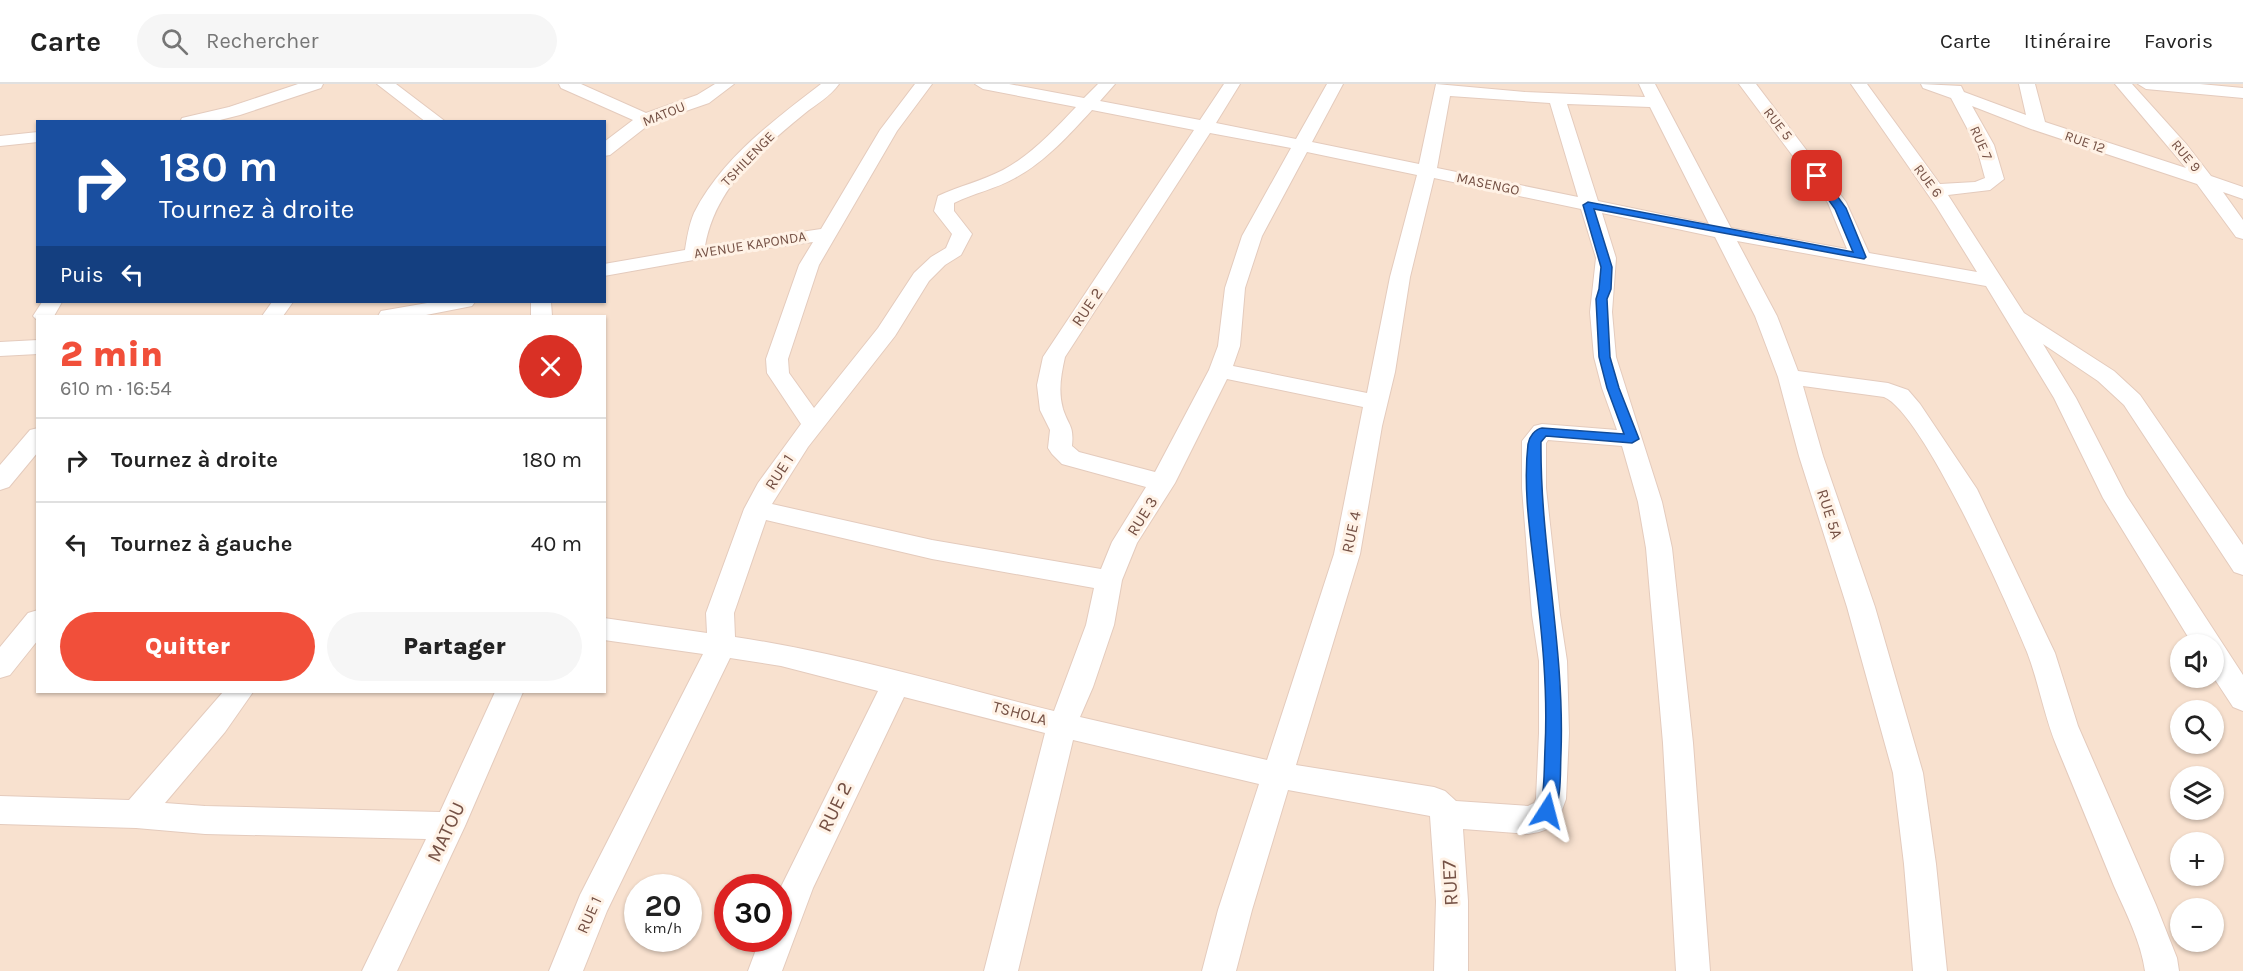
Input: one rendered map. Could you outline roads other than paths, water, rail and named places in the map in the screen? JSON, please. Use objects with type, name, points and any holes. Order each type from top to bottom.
[{"type":"street","points":[[196,120],[242,109],[315,84]]},
{"type":"street","points":[[385,84],[435,120]]},
{"type":"street","points":[[567,84],[645,119]]},
{"type":"street","name":"MATOU","points":[[606,149],[645,119],[703,99],[726,84]]},
{"type":"street","name":"TSHILENGE","points":[[694,254],[704,214],[718,189],[731,173],[780,126],[831,84]]},
{"type":"street","name":"AVENUE KAPONDA","points":[[606,270],[827,234],[889,130],[924,84]]},
{"type":"street","name":"MASENGO","points":[[988,84],[1301,145],[1721,232],[1993,281]]},
{"type":"street","name":"RUE 1","points":[[566,971],[592,906],[713,666],[721,644],[720,613],[757,508],[767,489],[813,424],[886,332],[921,277],[958,245],[962,234],[944,211],[945,200],[1019,168],[1053,141],[1107,84]]},
{"type":"street","name":"RUE 2","points":[[1163,483],[1071,458],[1060,448],[1062,430],[1052,410],[1048,385],[1054,357],[1232,84]]},
{"type":"street","name":"RUE 3","points":[[1001,971],[1062,724],[1079,687],[1100,625],[1109,580],[1125,542],[1163,483],[1184,445],[1220,370],[1229,346],[1235,288],[1251,236],[1335,84]]},
{"type":"street","name":"RUE 5","points":[[1747,84],[1837,202],[1861,257]]},
{"type":"street","name":"RUE 6","points":[[1859,84],[1934,190],[2014,314],[2065,398],[2115,498],[2201,634]]},
{"type":"street","name":"RUE 12","points":[[1929,84],[1955,89],[2037,125],[2243,193]]},
{"type":"street","points":[[2026,84],[2031,95],[2037,125]]},
{"type":"street","name":"RUE 9","points":[[2123,84],[2208,183],[2243,233]]},
{"type":"street","points":[[2146,84],[2243,93]]},
{"type":"street","points":[[2240,84],[2243,87]]},
{"type":"street","points":[[1443,87],[1557,99],[1651,93]]},
{"type":"street","name":"RUE 4","points":[[1220,971],[1235,910],[1347,554],[1376,402],[1384,372],[1400,277],[1427,171],[1443,87]]},
{"type":"street","name":"RUE 7","points":[[1934,190],[1973,188],[1991,184],[1995,179],[1985,144],[1955,89]]},
{"type":"street","name":"RUE 5A","points":[[1651,93],[1766,316],[1789,377],[1811,456],[1862,607],[1908,773],[1920,864],[1930,971]]},
{"type":"street","points":[[1557,99],[1607,267],[1605,289],[1601,299],[1605,357],[1650,502],[1659,548],[1678,743],[1693,971]]},
{"type":"street","points":[[242,109],[253,120]]},
{"type":"street","points":[[0,158],[9,140],[36,137]]},
{"type":"street","points":[[813,424],[778,374],[777,359],[809,265],[827,234]]},
{"type":"street","points":[[273,315],[282,303]]},
{"type":"street","points":[[394,315],[460,303]]},
{"type":"street","points":[[2014,314],[2106,376],[2132,400],[2243,565]]},
{"type":"street","points":[[0,349],[32,347]]},
{"type":"street","points":[[1220,370],[1313,391],[1376,402]]},
{"type":"street","points":[[1789,377],[1895,392],[1912,409],[1950,466],[1968,495],[2041,653],[2063,726],[2078,764],[2166,967]]},
{"type":"street","name":"TSHOLA","points":[[606,629],[721,644],[781,655],[1277,774],[1440,808],[1528,820],[1539,818],[1547,811],[1551,799],[1554,734],[1553,661],[1538,539],[1534,488],[1534,441],[1542,432],[1632,439]]},
{"type":"street","points":[[3,472],[36,438]]},
{"type":"street","points":[[757,508],[841,531],[937,552],[1109,580]]},
{"type":"street","points":[[13,655],[36,623]]},
{"type":"street","points":[[2224,670],[2243,699]]},
{"type":"street","name":"RUE 2","points":[[792,901],[897,682]]},
{"type":"street","points":[[136,814],[175,767],[204,737],[238,693]]},
{"type":"street","name":"MATOU","points":[[379,971],[449,826],[509,693]]},
{"type":"street","name":"RUE7","points":[[1440,808],[1452,901],[1451,971]]},
{"type":"street","points":[[0,810],[136,814],[205,820],[449,826]]},
{"type":"street","name":"RUE 2","points":[[765,971],[772,952]]}]
